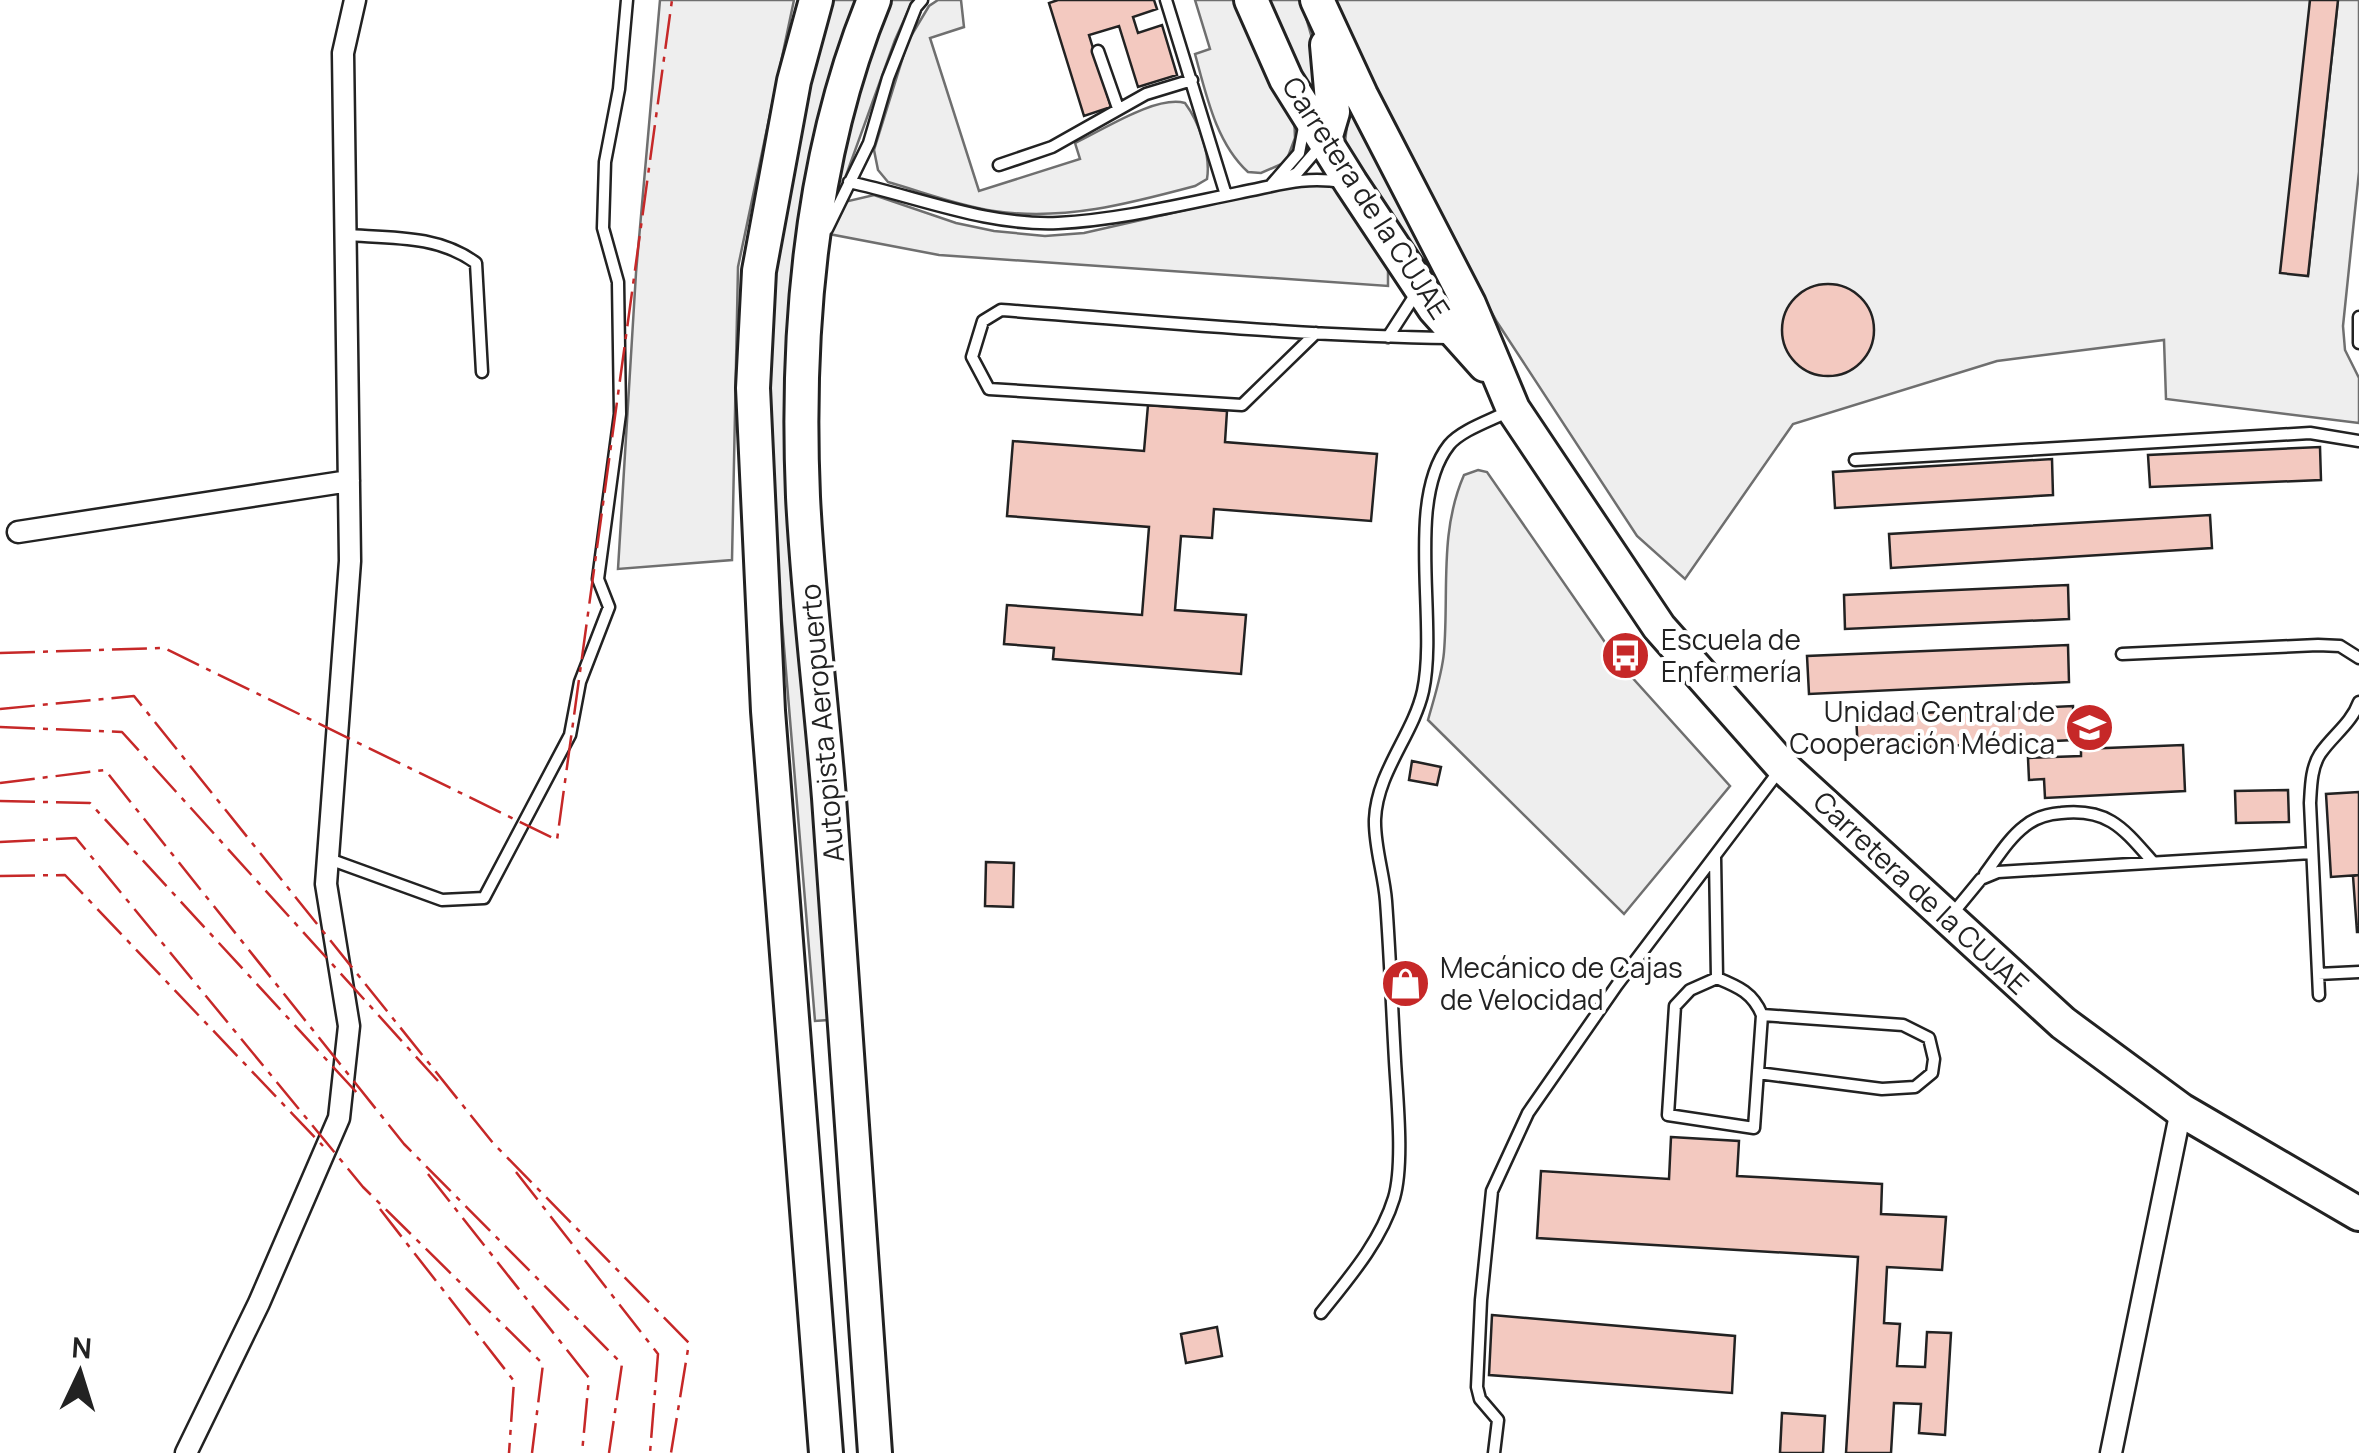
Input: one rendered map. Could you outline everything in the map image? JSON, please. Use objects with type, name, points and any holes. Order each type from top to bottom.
[{"type":"highway","name":"Autopista Aeropuerto","points":[[816,0],[794,81],[759,271],[753,388],[768,711],[826,1453]]},
{"type":"highway","name":"Autopista Aeropuerto","points":[[874,0],[858,40],[830,141],[808,270],[802,396],[804,499],[875,1453]]},
{"type":"highway","name":"Carretera de la CUJAE","points":[[1251,0],[1286,79],[1420,288],[1507,396],[1659,627],[1782,766],[2063,1023],[2181,1110],[2359,1214]]},
{"type":"highway","name":"Carretera de la CUJAE","points":[[1320,7],[1360,95],[1469,304],[1507,396]]},
{"type":"highway","points":[[1320,7],[1332,71],[1333,112],[1325,139]]},
{"type":"street","points":[[186,1453],[260,1302],[339,1118],[349,1026],[326,884],[350,561],[344,53],[355,0]]},
{"type":"street","points":[[18,532],[348,482]]},
{"type":"street","points":[[2111,1453],[2181,1110]]},
{"type":"lane","points":[[328,859],[442,900],[484,898],[570,735],[580,682],[609,607],[598,579],[620,414],[618,282],[603,228],[605,162],[619,89],[627,0]]},
{"type":"lane","points":[[805,339],[823,238],[869,143],[888,78],[922,0]]},
{"type":"lane","points":[[1166,0],[1226,196]]},
{"type":"lane","points":[[1098,51],[1118,108]]},
{"type":"lane","points":[[1000,166],[1052,147],[1146,94],[1192,80]]},
{"type":"lane","points":[[1268,188],[1300,153],[1304,106]]},
{"type":"lane","points":[[1268,188],[1297,174],[1325,139]]},
{"type":"lane","points":[[849,182],[995,220],[1030,223],[1061,223],[1317,178],[1351,184]]},
{"type":"lane","points":[[345,235],[434,242],[476,263],[482,372]]},
{"type":"lane","points":[[1388,337],[1420,288]]},
{"type":"lane","points":[[1316,333],[1242,405],[990,389],[972,357],[983,321],[1002,310],[1316,333],[1461,338]]},
{"type":"lane","points":[[2359,317],[2359,343]]},
{"type":"lane","points":[[1321,1313],[1360,1265],[1394,1196],[1399,1127],[1386,898],[1375,819],[1382,784],[1407,736],[1422,693],[1430,642],[1425,554],[1429,497],[1451,442],[1507,396]]},
{"type":"lane","points":[[1856,460],[2310,433],[2359,441]]},
{"type":"lane","points":[[2122,654],[2318,645],[2340,646],[2359,658]]},
{"type":"lane","points":[[2319,996],[2312,774],[2319,756],[2354,716],[2359,702]]},
{"type":"lane","points":[[1494,1453],[1498,1420],[1480,1398],[1477,1387],[1492,1191],[1528,1113],[1617,985],[1782,766]]},
{"type":"lane","points":[[1949,918],[2024,826],[2039,817],[2098,813],[2112,820],[2152,861]]},
{"type":"lane","points":[[1981,879],[1998,872],[2312,853]]},
{"type":"lane","points":[[1715,856],[1717,978]]},
{"type":"lane","points":[[2318,974],[2359,972]]},
{"type":"lane","points":[[1717,978],[1741,988],[1756,1000],[1762,1015],[1754,1128],[1668,1115],[1675,1006],[1690,990],[1717,978]]},
{"type":"lane","points":[[1758,1073],[1882,1089],[1915,1087],[1932,1073],[1934,1058],[1929,1038],[1903,1025],[1762,1015]]},
{"type":"shaded area","points":[[660,0],[794,0],[738,267],[732,560],[618,569],[636,273]]},
{"type":"shaded area","points":[[824,0],[860,0],[813,165],[813,774],[828,1020],[815,1021],[771,490],[768,390],[773,288],[800,94]]},
{"type":"shaded area","points":[[883,0],[913,0],[835,206],[831,205],[848,103]]},
{"type":"shaded area","points":[[938,0],[961,0],[964,27],[930,38],[979,191],[1080,159],[1075,143],[1145,109],[1173,102],[1185,103],[1199,129],[1207,160],[1207,179],[1195,186],[1120,204],[1046,214],[981,209],[888,182],[878,170],[874,150],[908,41],[929,6]]},
{"type":"shaded area","points":[[1195,0],[1234,0],[1250,18],[1294,112],[1295,138],[1286,162],[1261,173],[1248,172],[1228,147],[1214,117],[1195,54],[1210,49]]},
{"type":"shaded area","points":[[1260,0],[1301,0],[1328,94],[1322,119]]},
{"type":"shaded area","points":[[1333,0],[2310,0],[2308,275],[2338,0],[2359,0],[2359,172],[2343,326],[2345,350],[2359,378],[2359,423],[2166,399],[2164,340],[1997,361],[1793,424],[1685,579],[1637,536],[1497,322],[1415,173]]},
{"type":"shaded area","points":[[1349,107],[1465,327],[1344,151]]},
{"type":"shaded area","points":[[1304,183],[1326,184],[1336,189],[1388,268],[1388,286],[939,255],[829,234],[844,202],[874,195],[956,223],[1045,236],[1084,233]]},
{"type":"shaded area","points":[[1478,470],[1487,472],[1620,664],[1730,786],[1624,914],[1428,720],[1444,652],[1451,518],[1464,475]]},
{"type":"building","points":[[1154,0],[1157,9],[1133,17],[1138,33],[1162,25],[1177,75],[1138,87],[1119,26],[1089,35],[1111,107],[1084,116],[1049,3]]},
{"type":"building","points":[[2310,0],[2338,0],[2308,276],[2280,273]]},
{"type":"building","points":[[1828,284],[1846,287],[1861,297],[1871,312],[1871,348],[1861,363],[1846,373],[1828,376],[1810,373],[1795,363],[1785,348],[1782,330],[1785,312],[1795,297],[1810,287]]},
{"type":"building","points":[[1148,405],[1227,411],[1225,442],[1377,454],[1371,521],[1214,509],[1212,538],[1181,536],[1175,610],[1246,615],[1241,674],[1053,659],[1054,648],[1004,644],[1007,605],[1142,615],[1149,527],[1007,516],[1013,441],[1144,451]]},
{"type":"building","points":[[2320,447],[2321,480],[2150,487],[2148,455]]},
{"type":"building","points":[[2052,459],[2053,495],[1835,508],[1833,472]]},
{"type":"building","points":[[2210,515],[2212,548],[1891,568],[1889,534]]},
{"type":"building","points":[[2068,585],[2069,619],[1845,629],[1844,595]]},
{"type":"building","points":[[2068,645],[2069,682],[1809,694],[1807,656]]},
{"type":"building","points":[[2073,706],[2074,740],[1858,750],[1856,716]]},
{"type":"building","points":[[2183,745],[2185,791],[2045,798],[2044,779],[2029,780],[2028,758],[2081,756],[2081,749]]},
{"type":"building","points":[[1412,761],[1441,767],[1437,785],[1409,780]]},
{"type":"building","points":[[2288,790],[2289,822],[2236,823],[2235,791]]},
{"type":"building","points":[[2359,792],[2359,875],[2331,877],[2326,794]]},
{"type":"building","points":[[986,862],[1014,863],[1013,907],[985,906]]},
{"type":"building","points":[[2359,875],[2359,932],[2357,932],[2353,876]]},
{"type":"building","points":[[1671,1137],[1739,1141],[1737,1176],[1882,1184],[1881,1214],[1946,1217],[1942,1270],[1887,1267],[1884,1323],[1900,1324],[1897,1366],[1925,1367],[1927,1332],[1951,1333],[1945,1435],[1919,1433],[1921,1404],[1894,1403],[1891,1453],[1846,1453],[1858,1257],[1537,1238],[1541,1171],[1669,1179]]},
{"type":"building","points":[[1492,1315],[1735,1336],[1732,1393],[1489,1375]]},
{"type":"building","points":[[1217,1327],[1222,1356],[1186,1363],[1181,1334]]},
{"type":"building","points":[[1782,1413],[1825,1416],[1823,1453],[1780,1453]]},
{"type":"power","points":[[0,653],[164,648],[557,840],[672,0]]},
{"type":"power","points":[[0,709],[134,696],[493,1143],[689,1343],[671,1453]]},
{"type":"power","points":[[0,727],[122,732],[438,1081]]},
{"type":"power","points":[[0,783],[105,770],[404,1144],[622,1364],[609,1453]]},
{"type":"power","points":[[0,801],[90,803],[359,1095]]},
{"type":"power","points":[[0,842],[76,838],[363,1187],[543,1364],[532,1453]]},
{"type":"power","points":[[0,876],[65,875],[323,1146]]},
{"type":"power","points":[[516,1172],[658,1354],[650,1453]]},
{"type":"power","points":[[428,1174],[589,1378],[582,1453]]},
{"type":"power","points":[[380,1209],[514,1381],[509,1453]]},
{"type":"place","name":"Escuela de Enfermería","points":[[1626,656]]},
{"type":"place","name":"Unidad Central de Cooperación Médica","points":[[2090,728]]},
{"type":"place","name":"Mecánico de Cajas de Velocidad","points":[[1405,984]]}]
